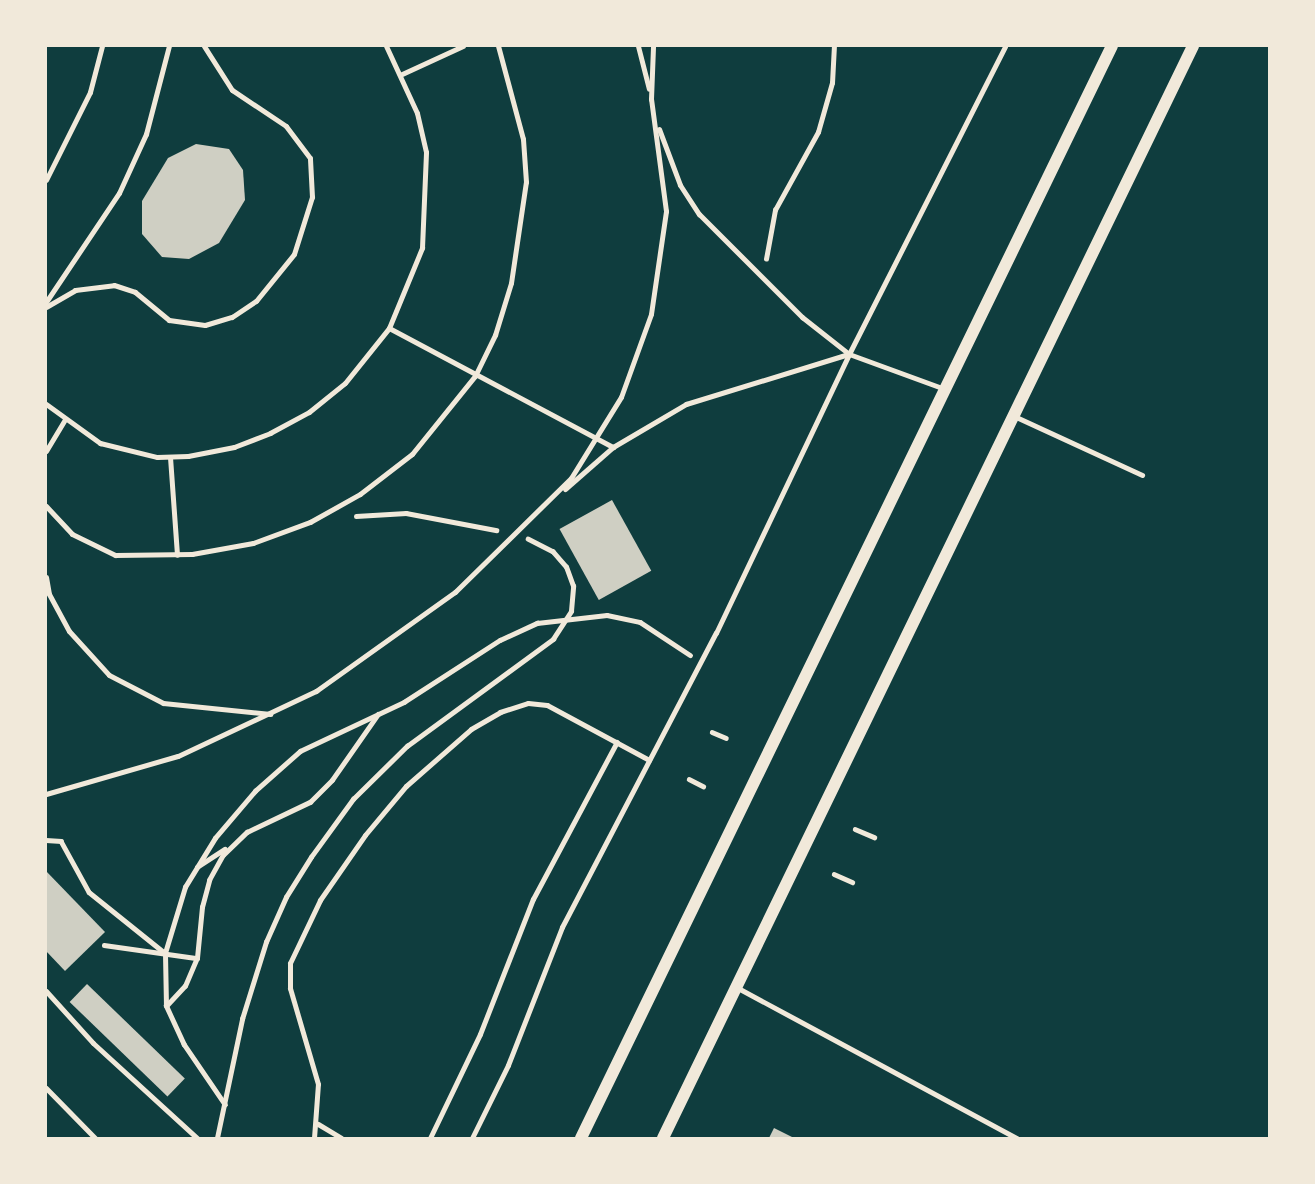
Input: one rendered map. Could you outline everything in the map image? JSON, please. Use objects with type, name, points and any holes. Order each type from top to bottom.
[{"type":"street","points":[[581,1139],[942,388],[1112,46]]},
{"type":"street","points":[[663,1139],[1011,415],[1193,46]]},
{"type":"lane","points":[[46,180],[90,92],[102,46]]},
{"type":"lane","points":[[46,304],[119,193],[146,134],[169,46]]},
{"type":"lane","points":[[46,304],[75,290],[114,285],[135,292],[169,320],[205,326],[232,317],[256,301],[289,263],[308,220],[313,183],[310,158],[286,126],[232,90],[204,46]]},
{"type":"lane","points":[[46,404],[100,443],[170,457],[234,447],[309,412],[345,383],[390,328],[422,248],[427,200],[426,152],[402,74],[386,46]]},
{"type":"lane","points":[[402,74],[463,46]]},
{"type":"lane","points":[[46,506],[90,546],[115,555],[177,555],[253,543],[310,522],[360,494],[412,454],[475,376],[495,335],[510,283],[526,183],[523,139],[498,46]]},
{"type":"lane","points":[[534,518],[599,438],[638,358],[652,314],[664,244],[664,177],[651,99],[638,46]]},
{"type":"lane","points":[[653,46],[651,99],[680,185],[699,214],[762,280],[849,354],[942,388]]},
{"type":"lane","points":[[472,1139],[508,1065],[562,927],[700,663],[849,354],[1005,46]]},
{"type":"lane","points":[[390,328],[475,376],[613,446]]},
{"type":"lane","points":[[46,794],[177,756],[273,714],[316,691],[414,624],[613,446],[686,404],[849,354]]},
{"type":"lane","points":[[1011,415],[1142,475]]},
{"type":"lane","points":[[46,451],[65,419]]},
{"type":"lane","points":[[170,457],[177,555]]},
{"type":"lane","points":[[46,577],[49,594],[69,631],[109,675],[163,704],[273,714]]},
{"type":"lane","points":[[314,1139],[318,1124],[318,1084],[290,988],[290,963],[320,900],[365,835],[432,761],[471,729],[514,706],[547,705],[649,760]]},
{"type":"lane","points":[[430,1139],[480,1034],[533,899],[617,743]]},
{"type":"lane","points":[[736,987],[1017,1139]]},
{"type":"lane","points":[[46,991],[93,1044],[197,1139]]},
{"type":"lane","points":[[46,1088],[95,1139]]},
{"type":"lane","points":[[318,1124],[341,1139]]},
{"type":"path","points":[[762,280],[775,210],[818,132],[832,83],[834,46]]},
{"type":"path","points":[[346,517],[406,513],[457,520],[515,536]]},
{"type":"path","points":[[226,1106],[184,1045],[166,1006],[166,953],[177,907],[196,868],[232,813],[300,751],[404,702],[500,640],[537,623],[567,617],[607,615],[640,622],[700,663]]},
{"type":"path","points":[[166,1006],[185,986],[197,958],[209,880],[247,832],[310,802],[332,780],[379,713]]},
{"type":"path","points":[[712,732],[726,738]]},
{"type":"path","points":[[689,779],[703,786]]},
{"type":"path","points":[[855,828],[874,836]]},
{"type":"path","points":[[46,839],[61,841],[89,892],[166,953]]},
{"type":"path","points":[[196,868],[236,843]]},
{"type":"path","points":[[834,874],[852,882]]},
{"type":"path","points":[[104,945],[197,958]]},
{"type":"building","points":[[196,144],[229,149],[243,170],[245,200],[219,243],[189,259],[162,257],[142,234],[142,201],[168,158]]},
{"type":"building","points":[[612,500],[651,571],[599,600],[560,529]]},
{"type":"building","points":[[46,871],[105,932],[65,971],[46,951]]},
{"type":"building","points":[[87,984],[185,1078],[167,1096],[70,1002]]},
{"type":"building","points":[[774,1128],[794,1138],[769,1138]]}]
